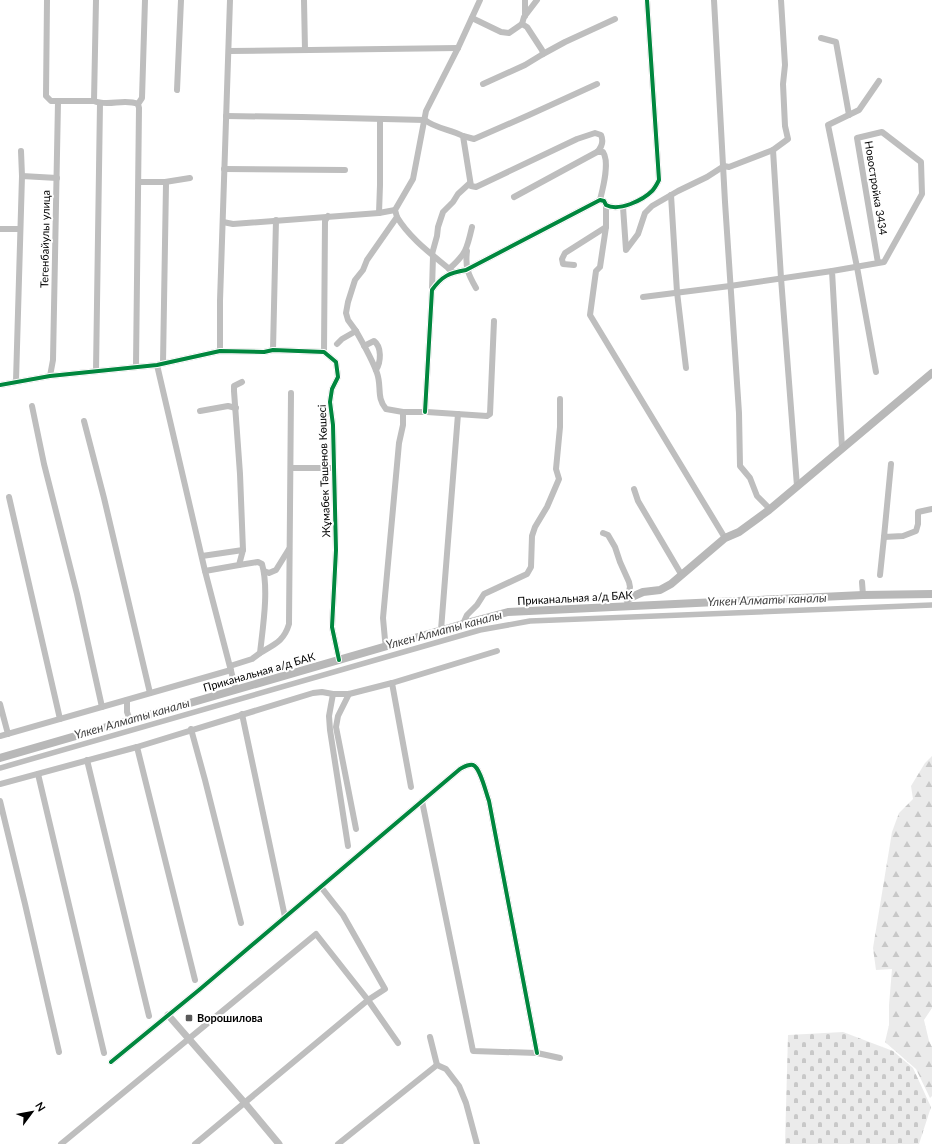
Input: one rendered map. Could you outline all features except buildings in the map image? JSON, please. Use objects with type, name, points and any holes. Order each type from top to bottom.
[{"type":"main road","points":[[627,603],[643,592],[660,590],[671,584],[725,538],[739,532],[770,509],[932,373]]},
{"type":"main road","name":"Приканальная а/д БАК","points":[[0,758],[441,630],[508,612],[627,603],[932,594]]},
{"type":"street","points":[[47,0],[46,96],[51,101],[58,102],[94,101],[100,104],[133,102],[138,104]]},
{"type":"street","points":[[94,101],[96,0]]},
{"type":"street","points":[[136,366],[139,182],[138,104],[142,98],[145,0]]},
{"type":"street","points":[[177,90],[181,0]]},
{"type":"street","points":[[220,351],[220,301],[230,0]]},
{"type":"street","points":[[304,0],[305,50]]},
{"type":"street","points":[[480,0],[458,48],[426,111],[413,179],[395,210],[397,217],[412,236],[451,271],[467,270],[600,200]]},
{"type":"street","points":[[525,0],[523,21],[542,50],[543,54]]},
{"type":"street","points":[[472,18],[501,32],[508,33],[523,21],[537,0]]},
{"type":"street","points":[[600,200],[604,201],[606,205],[614,208],[623,207],[644,197],[653,190],[659,180],[648,0]]},
{"type":"street","points":[[714,0],[730,286],[739,414],[740,466],[750,478],[757,496],[770,509]]},
{"type":"street","points":[[623,207],[626,250],[638,234],[645,213],[652,206],[707,177],[724,166],[729,167],[773,150],[788,139],[785,126],[783,84],[785,65],[781,0]]},
{"type":"street","points":[[483,84],[525,66],[565,42],[615,19]]},
{"type":"street","points":[[820,38],[836,42],[849,115]]},
{"type":"street","points":[[229,51],[262,52],[458,48]]},
{"type":"street","points":[[876,372],[828,125],[859,110],[879,81]]},
{"type":"street","points":[[226,116],[425,120],[440,128],[474,139],[597,84]]},
{"type":"street","name":"Тегенбайулы улица","points":[[50,376],[53,360],[58,102]]},
{"type":"street","points":[[96,371],[100,104]]},
{"type":"street","points":[[379,212],[380,120]]},
{"type":"street","name":"Новостройка 3434","points":[[882,132],[921,162],[922,194],[884,262],[878,263],[857,138],[882,132]]},
{"type":"street","points":[[463,136],[470,183],[471,186],[476,187],[577,139],[595,133],[601,135],[603,139],[601,147],[597,152],[514,196]]},
{"type":"street","points":[[773,150],[797,486]]},
{"type":"street","points":[[16,382],[22,176],[21,151]]},
{"type":"street","points":[[597,152],[603,152],[606,156],[606,165],[600,200]]},
{"type":"street","points":[[224,169],[345,170]]},
{"type":"street","points":[[22,176],[57,178]]},
{"type":"street","points":[[139,182],[166,182],[190,178]]},
{"type":"street","points":[[166,182],[160,364],[205,571],[236,690]]},
{"type":"street","points":[[425,412],[432,290],[432,255],[443,212],[453,202],[458,194],[470,183]]},
{"type":"street","points":[[671,195],[677,292],[686,368]]},
{"type":"street","points":[[606,205],[606,227],[600,267],[596,271],[590,315],[725,538]]},
{"type":"street","points":[[223,222],[233,224],[395,210]]},
{"type":"street","points":[[0,385],[50,376],[160,364],[220,351],[264,352],[273,350],[324,352],[325,221],[328,216]]},
{"type":"street","points":[[397,217],[367,260],[363,270],[356,280],[348,302],[346,313],[348,320],[356,331],[376,370],[380,384],[381,404],[386,410],[486,416],[490,414],[494,320]]},
{"type":"street","points":[[273,350],[276,220]]},
{"type":"street","points":[[472,227],[466,266],[476,288]]},
{"type":"street","points":[[574,265],[563,264],[562,259],[565,253],[606,227]]},
{"type":"street","points":[[0,229],[20,229]]},
{"type":"street","points":[[432,290],[438,282],[450,273],[468,247]]},
{"type":"street","points":[[643,297],[730,286],[878,263]]},
{"type":"street","points":[[832,271],[842,448]]},
{"type":"street","points":[[337,344],[342,339],[356,331]]},
{"type":"street","points":[[364,346],[374,341],[378,346],[379,361],[376,370]]},
{"type":"street","name":"Жұмабек Тәшенов Көшесі","points":[[324,352],[336,362],[338,377],[332,389],[330,402],[333,425],[336,550],[332,627],[339,660]]},
{"type":"street","points":[[239,565],[243,550],[234,386],[242,382]]},
{"type":"street","points":[[0,736],[127,700],[230,668],[252,659],[280,641],[287,633],[290,624],[289,548],[291,393]]},
{"type":"street","points":[[463,624],[467,615],[477,605],[484,594],[527,574],[531,568],[534,532],[542,514],[548,507],[559,479],[556,469],[560,427],[560,399]]},
{"type":"street","points":[[32,406],[44,464],[77,594],[102,707]]},
{"type":"street","points":[[200,411],[228,406],[236,408]]},
{"type":"street","points":[[386,646],[384,640],[383,618],[399,443],[403,425],[403,412]]},
{"type":"street","points":[[441,630],[458,414]]},
{"type":"street","points":[[84,421],[104,498],[150,693]]},
{"type":"street","points":[[880,575],[891,464]]},
{"type":"street","points":[[291,468],[334,468]]},
{"type":"street","points":[[634,489],[638,501],[682,574]]},
{"type":"street","points":[[9,497],[60,719]]},
{"type":"street","points":[[884,537],[903,536],[916,531],[918,524],[918,512],[932,509]]},
{"type":"street","points":[[603,533],[608,535],[615,547],[629,582],[630,587],[627,603]]},
{"type":"street","points":[[264,571],[269,573],[276,570],[289,548]]},
{"type":"street","points":[[202,556],[243,550]]},
{"type":"street","points":[[205,571],[258,562],[262,564],[264,571],[264,601],[260,653]]},
{"type":"street","points":[[862,582],[863,595]]},
{"type":"street","points":[[0,784],[137,747],[191,729],[313,693],[322,692],[349,694],[392,683],[497,651]]},
{"type":"street","points":[[392,683],[411,788]]},
{"type":"street","points":[[333,694],[329,716],[330,730],[348,846]]},
{"type":"street","points":[[349,694],[338,716],[336,727],[356,829]]},
{"type":"street","points":[[127,700],[130,720]]},
{"type":"street","points":[[0,704],[8,734]]},
{"type":"street","points":[[242,714],[285,917]]},
{"type":"street","points":[[191,729],[241,923]]},
{"type":"street","points":[[137,747],[195,980]]},
{"type":"street","points":[[87,760],[149,1016]]},
{"type":"street","points":[[110,1062],[321,887],[460,769],[468,765],[473,765],[476,767],[480,774],[489,801],[537,1053]]},
{"type":"street","points":[[38,774],[104,1053]]},
{"type":"street","points":[[0,801],[59,1052]]},
{"type":"street","points":[[422,801],[473,1051],[537,1053],[560,1058]]},
{"type":"street","points":[[196,1144],[244,1102],[368,1000],[384,989],[343,915],[321,887]]},
{"type":"street","points":[[61,1144],[316,934],[368,1000],[398,1043]]},
{"type":"street","points":[[168,1015],[279,1144]]},
{"type":"street","points":[[430,1037],[437,1065]]},
{"type":"street","points":[[338,1144],[437,1065]]},
{"type":"street","points":[[437,1065],[446,1069],[460,1086],[477,1144]]},
{"type":"green space","points":[[932,756],[932,1008],[924,1020],[932,1047],[932,1096],[930,1098],[916,1069],[885,1042],[889,1025],[892,969],[876,970],[873,948],[892,832],[899,813],[913,799],[911,786],[925,763]]},
{"type":"green space","points":[[843,1032],[893,1051],[913,1068],[931,1107],[919,1144],[785,1144],[788,1035]]},
{"type":"waterway","name":"Үлкен Алматы каналы","points":[[0,768],[480,630],[530,621],[932,605]]},
{"type":"cycle path","points":[[425,412],[432,290],[439,281],[450,274],[466,270],[600,200],[604,201],[606,205],[611,207],[624,206],[643,198],[652,191],[657,184],[659,180],[647,0]]},
{"type":"cycle path","points":[[0,385],[50,376],[157,365],[220,351],[264,352],[273,350],[324,352],[336,362],[338,377],[332,389],[330,402],[333,425],[336,550],[332,627],[339,660]]},
{"type":"cycle path","points":[[111,1062],[199,990],[460,769],[471,765],[476,767],[478,770],[489,801],[537,1053]]},
{"type":"place","name":"Ворошилова","points":[[189,1018]]}]
